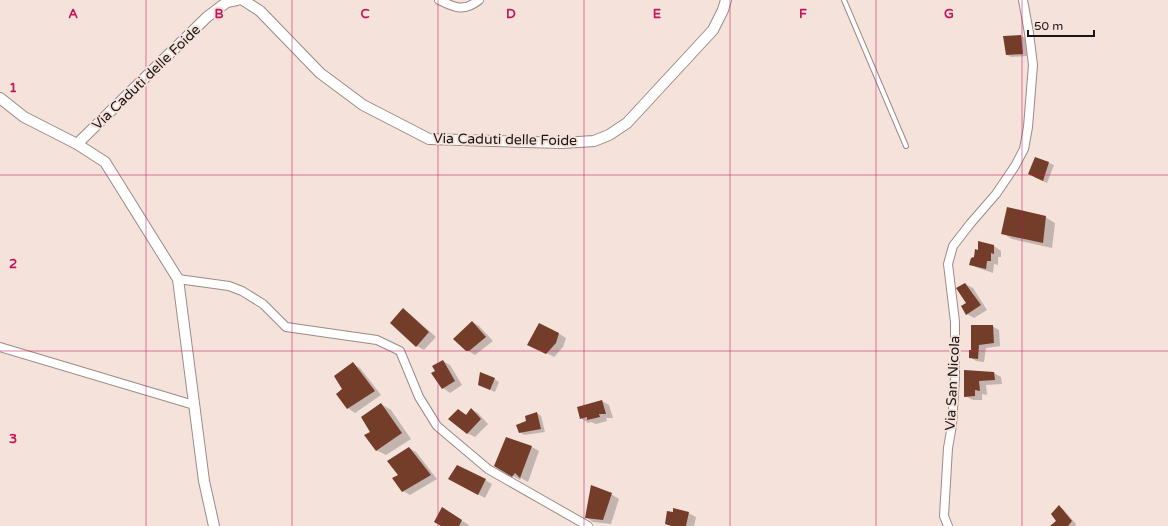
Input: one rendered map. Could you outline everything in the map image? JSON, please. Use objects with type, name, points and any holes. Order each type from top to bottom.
[{"type":"street","name":"Via Caduti delle Foide","points":[[77,144],[207,17],[227,2],[237,0]]},
{"type":"street","name":"Via Caduti delle Foide","points":[[244,0],[260,11],[320,73],[363,105],[429,139],[562,143],[594,141],[609,135],[627,123],[713,30],[723,10],[726,0]]},
{"type":"street","points":[[439,0],[453,7],[463,8],[474,4],[479,0]]},
{"type":"street","name":"Via San Nicola","points":[[948,526],[944,516],[948,448],[952,425],[955,377],[955,322],[948,264],[953,246],[996,194],[1015,166],[1024,149],[1028,127],[1033,65],[1023,0]]},
{"type":"street","points":[[1,97],[24,117],[77,144],[105,162],[178,279],[204,480],[214,526]]},
{"type":"street","points":[[178,279],[229,286],[242,291],[263,304],[286,327],[377,340],[400,351],[419,398],[437,426],[488,469],[588,526]]},
{"type":"street","points":[[0,347],[194,405]]},
{"type":"lane","points":[[844,0],[906,146]]},
{"type":"building","points":[[1021,35],[1023,54],[1006,55],[1003,36]]},
{"type":"building","points":[[1035,157],[1049,162],[1043,181],[1028,174]]},
{"type":"building","points":[[1007,207],[1046,216],[1043,243],[1001,234]]},
{"type":"building","points":[[978,241],[994,245],[994,254],[991,253],[991,261],[987,261],[986,269],[969,265],[971,258],[974,257],[975,249],[978,250]]},
{"type":"building","points":[[965,283],[981,305],[966,315],[961,306],[966,303],[956,288]]},
{"type":"building","points":[[403,308],[429,332],[416,347],[390,323]]},
{"type":"building","points":[[472,321],[486,337],[469,351],[466,351],[453,339]]},
{"type":"building","points":[[539,323],[559,333],[556,343],[546,354],[527,345]]},
{"type":"building","points":[[971,325],[993,325],[994,343],[979,345],[978,359],[969,358],[969,350],[971,350]]},
{"type":"building","points":[[443,360],[455,381],[442,389],[431,373],[435,371],[432,366]]},
{"type":"building","points":[[353,362],[375,391],[347,409],[336,394],[342,389],[334,376]]},
{"type":"building","points":[[964,370],[994,372],[995,380],[979,381],[980,391],[975,390],[975,396],[964,397]]},
{"type":"building","points":[[480,372],[495,378],[490,390],[478,385]]},
{"type":"building","points":[[602,400],[606,414],[599,414],[600,417],[587,420],[587,417],[580,419],[577,407]]},
{"type":"building","points":[[381,403],[402,433],[376,451],[364,435],[370,432],[361,417]]},
{"type":"building","points":[[471,408],[481,419],[467,434],[448,419],[458,409],[466,415]]},
{"type":"building","points":[[537,412],[541,429],[519,433],[516,425],[526,421],[525,416]]},
{"type":"building","points":[[506,437],[532,446],[520,478],[515,473],[512,477],[494,466]]},
{"type":"building","points":[[409,447],[431,475],[402,492],[392,478],[398,475],[387,461]]},
{"type":"building","points":[[457,465],[486,479],[478,495],[448,479]]},
{"type":"building","points":[[591,485],[612,493],[603,520],[585,518]]},
{"type":"building","points":[[1059,505],[1072,521],[1068,526],[1050,526],[1056,521],[1051,514]]},
{"type":"building","points":[[442,507],[462,520],[459,526],[441,526],[434,522]]},
{"type":"building","points":[[673,508],[689,512],[686,526],[672,526],[665,524],[667,511],[673,512]]}]
